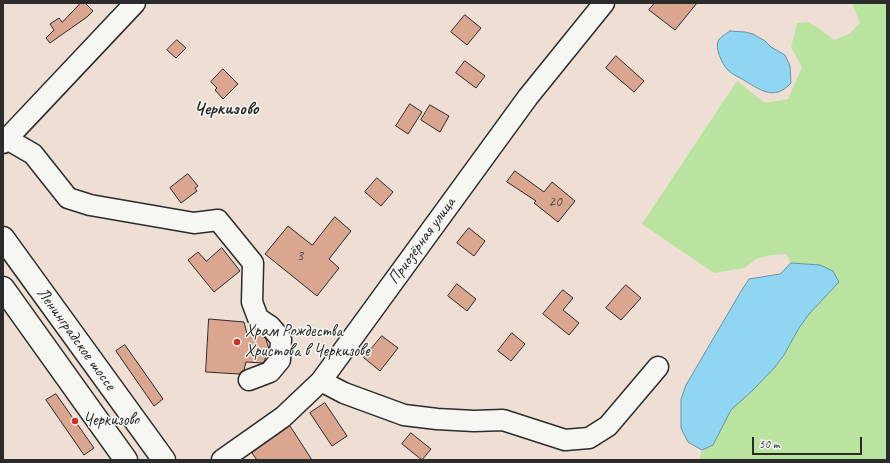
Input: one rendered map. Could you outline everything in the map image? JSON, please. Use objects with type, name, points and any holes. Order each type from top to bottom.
[{"type":"highway","name":"Ленинградское шоссе","points":[[3,238],[164,460]]},
{"type":"highway","name":"Ленинградское шоссе","points":[[3,288],[126,460]]},
{"type":"street","points":[[135,3],[5,141],[33,154],[68,198],[90,205],[194,223],[218,220],[253,263],[252,302],[258,318],[270,326],[281,339],[280,360],[270,372],[249,380]]},
{"type":"street","name":"Приозёрная улица","points":[[231,457],[283,417],[320,381],[528,97],[604,3]]},
{"type":"street","points":[[320,381],[344,393],[404,415],[452,420],[503,420],[566,440],[589,438],[608,426],[658,367]]},
{"type":"green space","points":[[852,3],[887,3],[887,460],[699,460],[702,450],[713,445],[731,410],[775,367],[809,314],[839,282],[820,265],[791,263],[786,254],[771,255],[756,259],[744,268],[714,273],[642,224],[737,81],[765,103],[788,99],[802,67],[791,47],[797,23],[808,22],[834,40],[849,34],[860,23]]},
{"type":"water","points":[[730,31],[753,34],[785,55],[790,66],[791,83],[779,92],[766,92],[754,87],[730,72],[721,60],[717,44],[721,38]]},
{"type":"water","points":[[791,263],[820,265],[833,271],[839,282],[809,314],[775,367],[731,410],[713,445],[702,450],[688,442],[681,428],[681,399],[686,385],[749,279],[780,274]]},
{"type":"building","points":[[81,3],[85,3],[93,11],[87,17],[50,43],[46,38],[54,30],[50,24],[59,18],[62,22]]},
{"type":"building","points":[[655,3],[697,3],[675,30],[649,10]]},
{"type":"building","points":[[465,15],[481,28],[467,45],[451,32]]},
{"type":"building","points":[[177,40],[186,48],[176,58],[167,50]]},
{"type":"building","points":[[616,56],[644,81],[634,92],[606,68]]},
{"type":"building","points":[[465,61],[485,76],[476,88],[456,73]]},
{"type":"building","points":[[223,69],[238,84],[223,99],[215,90],[217,88],[211,82]]},
{"type":"building","points":[[410,104],[422,112],[408,134],[396,126]]},
{"type":"building","points":[[430,105],[449,116],[440,132],[421,120]]},
{"type":"building","points":[[515,171],[544,192],[552,182],[575,201],[558,222],[534,203],[536,201],[507,182]]},
{"type":"building","points":[[188,174],[198,186],[195,188],[197,191],[181,203],[170,188]]},
{"type":"building","points":[[377,178],[393,192],[381,206],[365,192]]},
{"type":"building","points":[[335,217],[351,231],[329,259],[339,268],[317,296],[265,254],[288,226],[312,245]]},
{"type":"building","points":[[469,228],[485,241],[474,256],[457,243]]},
{"type":"building","points":[[222,248],[240,271],[214,292],[188,260],[198,252],[206,261]]},
{"type":"building","points":[[457,284],[476,299],[467,311],[448,296]]},
{"type":"building","points":[[626,285],[641,298],[621,320],[606,308]]},
{"type":"building","points":[[563,290],[573,298],[563,310],[579,323],[569,335],[543,314]]},
{"type":"building","name":"Храм Рождества Христова в Черкизове","points":[[209,319],[244,322],[247,334],[262,335],[266,339],[269,349],[264,362],[246,362],[244,370],[239,374],[206,372]]},
{"type":"building","points":[[512,333],[525,344],[511,361],[498,351]]},
{"type":"building","points":[[382,336],[398,348],[380,371],[364,358]]},
{"type":"building","points":[[125,345],[163,399],[154,406],[116,351]]},
{"type":"building","points":[[56,394],[94,448],[84,455],[46,400]]},
{"type":"building","points":[[325,403],[347,436],[332,446],[310,413]]},
{"type":"building","points":[[290,426],[312,460],[257,460],[252,453]]},
{"type":"building","points":[[411,433],[431,449],[422,460],[402,444]]},
{"type":"place","name":"Храм Рождества Христова в Черкизове","points":[[237,342]]},
{"type":"place","name":"Черкизово","points":[[75,421]]},
{"type":"district","name":"Черкизово","points":[[226,109]]}]
